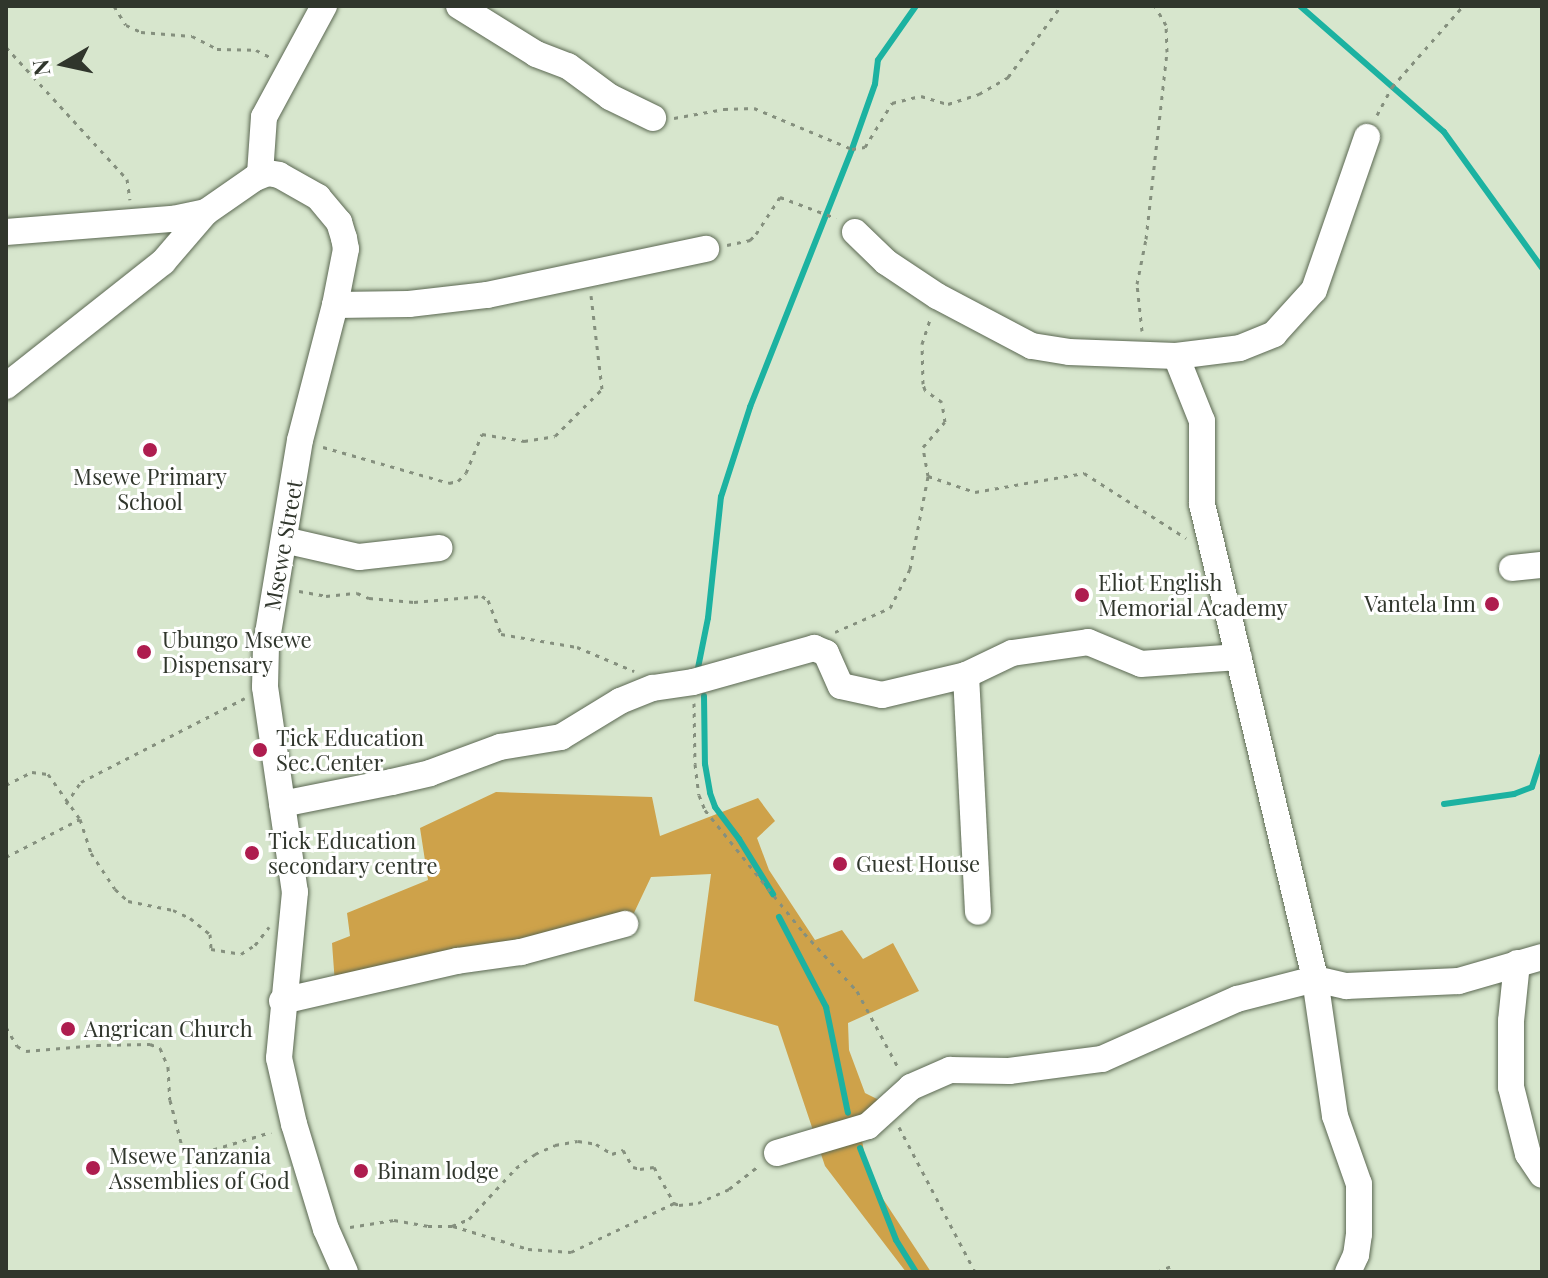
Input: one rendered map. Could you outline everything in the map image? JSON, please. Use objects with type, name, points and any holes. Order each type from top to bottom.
[{"type":"street","points":[[6,386],[163,262],[206,212],[260,174],[264,117],[324,6]]},
{"type":"street","points":[[459,6],[536,54],[568,66],[610,97],[653,118]]},
{"type":"street","points":[[846,225],[886,262],[937,296],[1032,346],[1176,356],[1249,345],[1274,334],[1290,321],[1314,290],[1367,137]]},
{"type":"street","name":"Msewe Street","points":[[260,174],[279,175],[318,197],[339,222],[346,249],[335,305],[300,440],[266,646],[265,687],[295,892],[282,1001],[279,1058],[294,1124],[326,1229],[345,1272]]},
{"type":"street","points":[[6,232],[173,219],[206,212]]},
{"type":"street","points":[[335,305],[385,306],[487,295],[706,249]]},
{"type":"street","points":[[1176,356],[1202,421],[1202,504],[1315,979],[1335,1116],[1359,1184],[1359,1234],[1356,1255],[1348,1272]]},
{"type":"street","points":[[284,540],[359,557],[439,548]]},
{"type":"street","points":[[1512,568],[1542,565]]},
{"type":"street","points":[[282,804],[405,779],[500,747],[561,737],[620,701],[653,688],[693,682],[820,648],[841,686],[864,694],[882,695],[966,675],[1012,653],[1088,642],[1141,664],[1239,657]]},
{"type":"street","points":[[966,675],[978,912]]},
{"type":"street","points":[[282,1001],[457,961],[521,952],[625,924]]},
{"type":"street","points":[[777,1153],[868,1126],[911,1087],[950,1070],[1009,1071],[1102,1059],[1237,999],[1315,979],[1346,986],[1459,981],[1529,960]]},
{"type":"street","points":[[1529,960],[1511,1021],[1511,1087],[1528,1154],[1542,1175]]},
{"type":"path","points":[[114,6],[126,25],[141,32],[192,36],[224,51],[256,50],[279,61],[287,71]]},
{"type":"path","points":[[653,118],[754,108],[852,149],[865,147],[892,103],[921,96],[948,104],[979,94],[1008,77],[1061,6]]},
{"type":"path","points":[[1144,355],[1137,284],[1146,239],[1167,52],[1166,25],[1155,6]]},
{"type":"path","points":[[1367,137],[1392,87],[1463,6]]},
{"type":"path","points":[[6,47],[127,179],[132,192],[127,223]]},
{"type":"path","points":[[706,249],[750,240],[780,197],[815,207],[846,225]]},
{"type":"path","points":[[300,440],[449,483],[458,481],[466,473],[482,434],[524,441],[555,436],[602,389],[588,272]]},
{"type":"path","points":[[820,648],[828,635],[890,608],[910,569],[928,476],[923,447],[942,427],[945,411],[942,402],[925,390],[923,379],[922,344],[937,296]]},
{"type":"path","points":[[928,476],[975,492],[1084,473],[1218,561]]},
{"type":"path","points":[[276,586],[316,596],[357,593],[394,601],[482,596],[488,600],[501,634],[577,647],[628,667],[653,688]]},
{"type":"path","points":[[693,682],[695,764],[699,795],[705,810],[804,933],[857,991],[881,1040],[911,1087]]},
{"type":"path","points":[[66,804],[81,782],[265,687]]},
{"type":"path","points":[[6,785],[22,775],[43,772],[80,819],[91,853],[115,889],[128,901],[173,910],[190,918],[210,934],[211,949],[241,954],[255,945],[271,924]]},
{"type":"path","points":[[6,857],[80,819]]},
{"type":"path","points":[[6,1027],[17,1046],[26,1051],[97,1045],[150,1044],[160,1048],[168,1067],[170,1100],[185,1158],[294,1124]]},
{"type":"path","points":[[889,1107],[975,1272]]},
{"type":"path","points":[[452,1226],[469,1219],[516,1168],[535,1154],[555,1145],[578,1141],[596,1144],[612,1154],[623,1150],[633,1167],[654,1167],[674,1203]]},
{"type":"path","points":[[326,1229],[394,1220],[428,1226],[452,1226],[528,1249],[571,1252],[674,1203],[698,1203],[729,1189],[777,1153]]},
{"type":"path","points":[[1157,1272],[1171,1266]]},
{"type":"shaded area","points":[[496,792],[652,797],[660,836],[758,798],[775,821],[757,838],[769,870],[815,940],[842,930],[863,959],[893,943],[919,991],[848,1023],[849,1050],[865,1093],[883,1102],[860,1128],[866,1164],[883,1199],[931,1272],[906,1272],[825,1166],[778,1026],[694,1001],[711,874],[651,877],[633,915],[335,984],[332,943],[350,936],[347,913],[428,880],[420,828]]},
{"type":"waterway","points":[[698,668],[708,618],[721,497],[750,407],[852,149],[875,84],[878,60],[916,6]]},
{"type":"waterway","points":[[1300,6],[1444,132],[1542,268]]},
{"type":"waterway","points":[[704,696],[705,764],[710,793],[715,807],[773,894]]},
{"type":"waterway","points":[[1444,804],[1514,794],[1532,787],[1542,756]]},
{"type":"waterway","points":[[779,917],[826,1007],[848,1113]]},
{"type":"waterway","points":[[860,1148],[896,1240],[916,1272]]},
{"type":"place","name":"Msewe Primary School","points":[[150,450]]},
{"type":"place","name":"Eliot English Memorial Academy","points":[[1082,595]]},
{"type":"place","name":"Vantela Inn","points":[[1492,604]]},
{"type":"place","name":"Ubungo Msewe Dispensary","points":[[144,652]]},
{"type":"place","name":"Tick Education Sec.Center","points":[[260,750]]},
{"type":"place","name":"Tick Education secondary centre","points":[[252,853]]},
{"type":"place","name":"Guest House","points":[[840,864]]},
{"type":"place","name":"Angrican Church","points":[[68,1029]]},
{"type":"place","name":"Msewe Tanzania Assemblies of God","points":[[93,1168]]},
{"type":"place","name":"Binam lodge","points":[[361,1171]]}]
